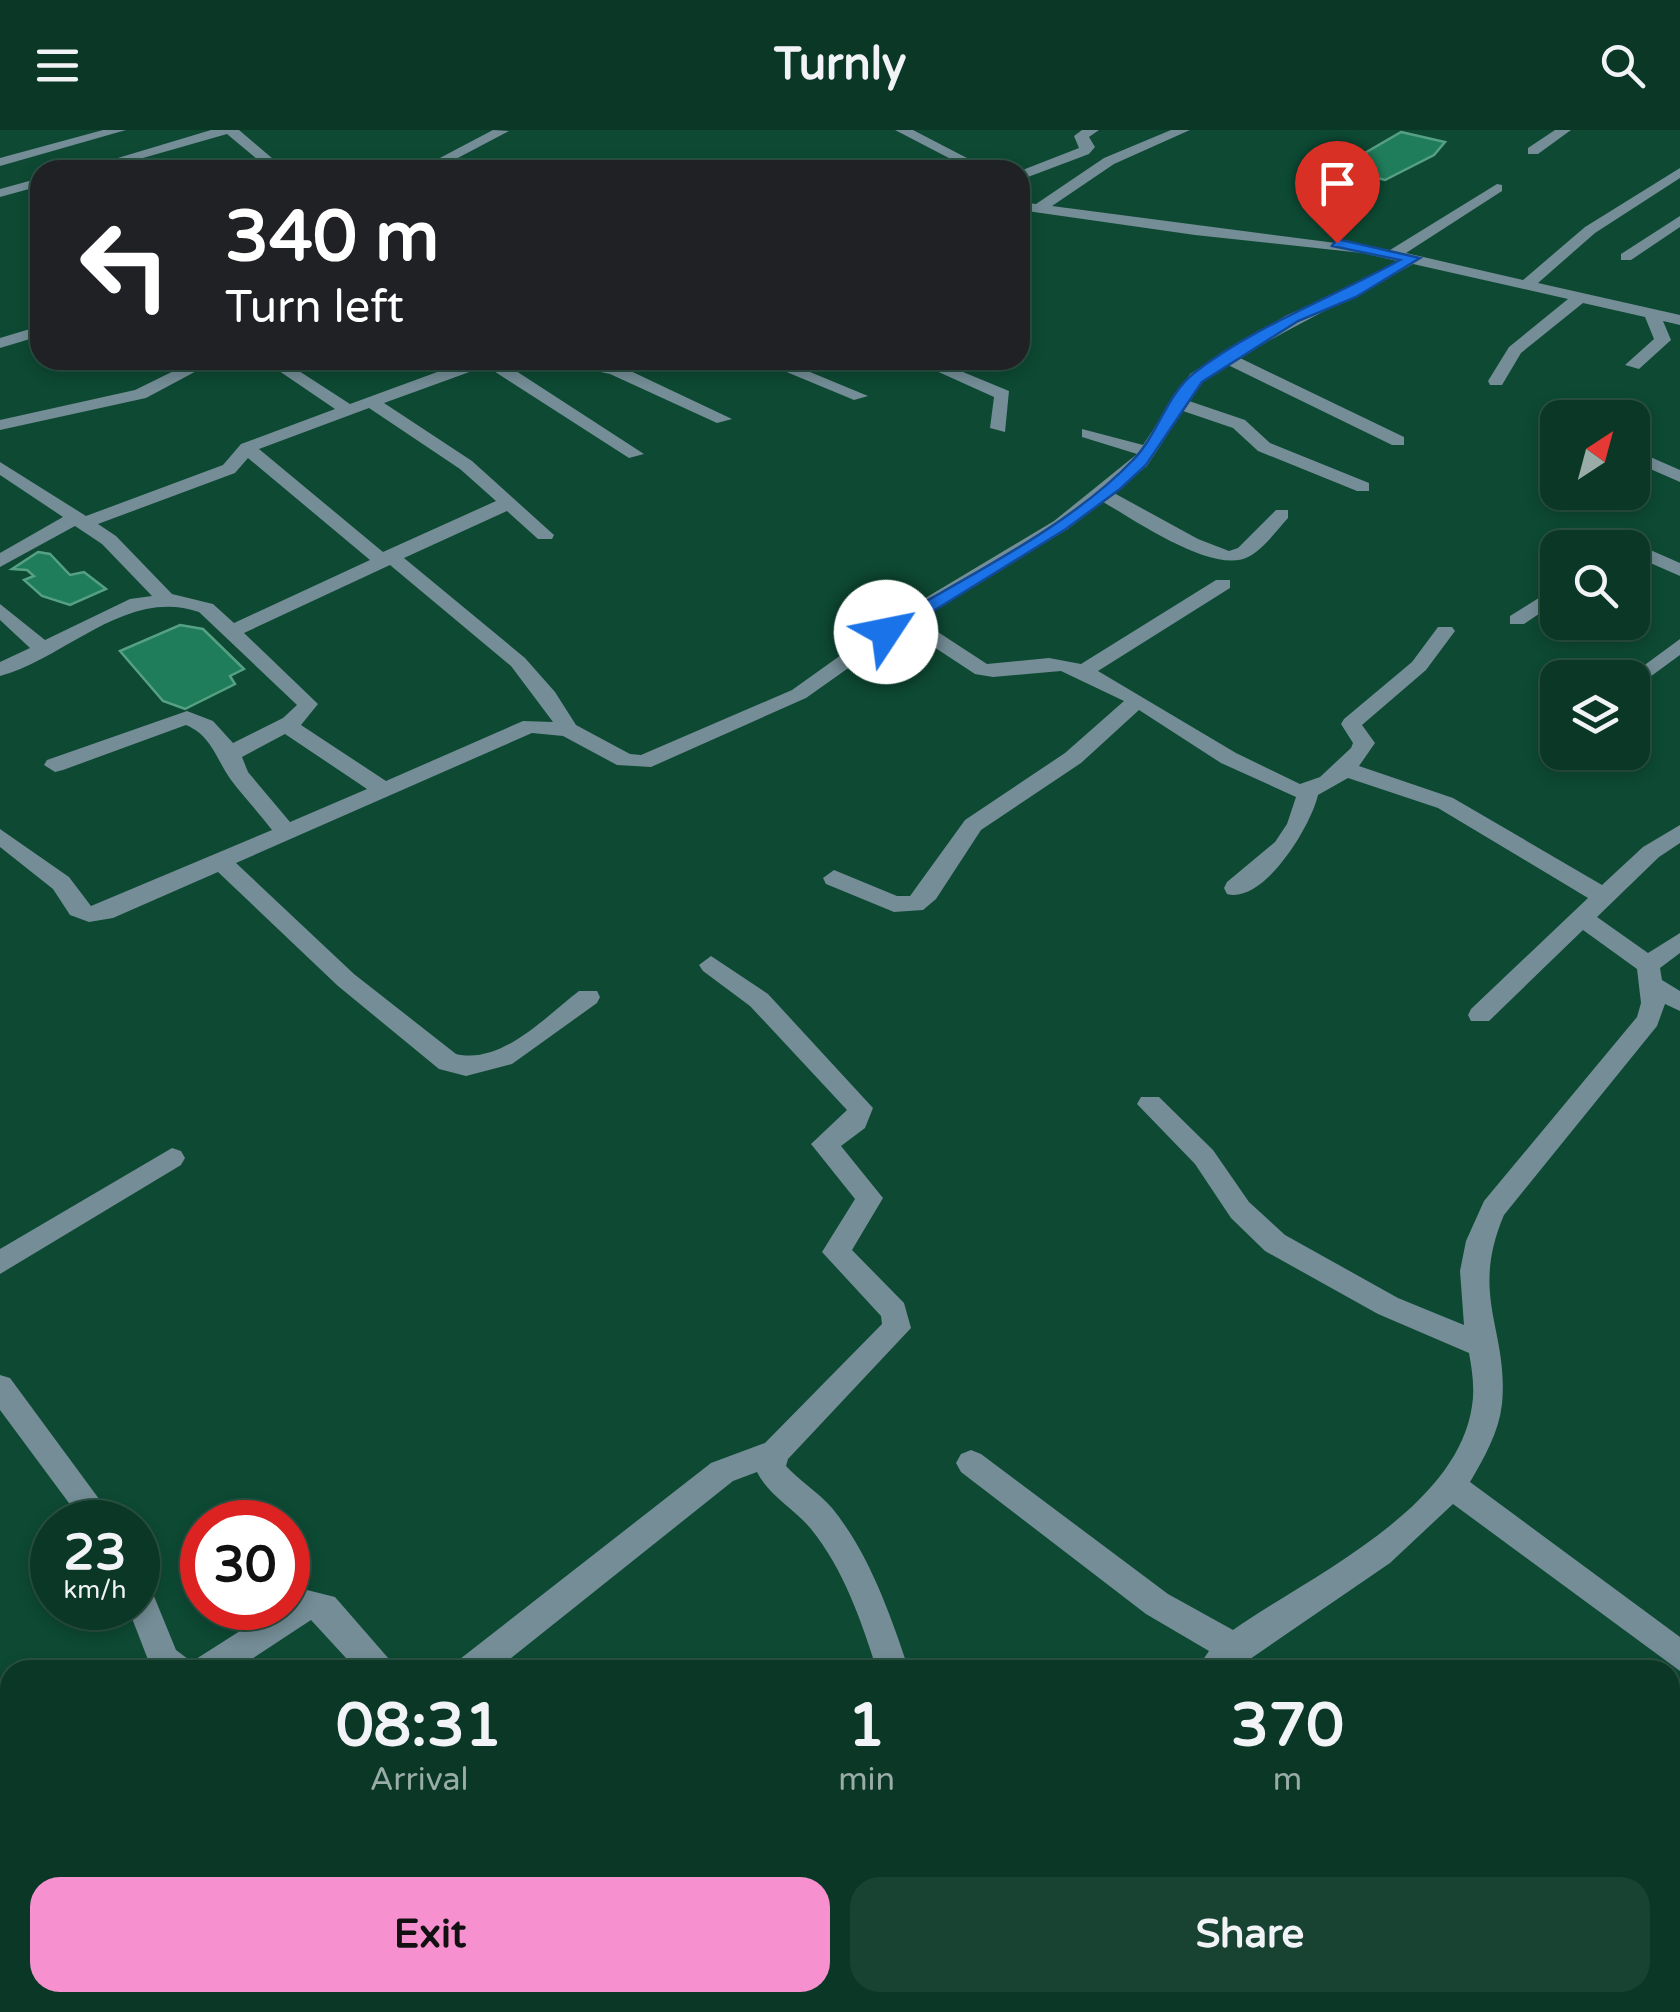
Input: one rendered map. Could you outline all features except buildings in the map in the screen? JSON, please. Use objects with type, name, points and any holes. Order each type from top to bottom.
[{"type":"street","points":[[0,162],[119,130]]},
{"type":"street","points":[[121,160],[228,130],[266,160]]},
{"type":"street","points":[[902,130],[962,160]]},
{"type":"street","points":[[1092,130],[1080,136],[1088,147],[1114,159]]},
{"type":"street","points":[[1041,207],[1114,159],[1183,130]]},
{"type":"street","points":[[1533,151],[1564,130]]},
{"type":"street","points":[[444,160],[502,131]]},
{"type":"street","points":[[1030,172],[1088,147]]},
{"type":"street","points":[[1524,287],[1590,230],[1672,183],[1680,172]]},
{"type":"street","points":[[0,193],[30,185]]},
{"type":"street","points":[[0,836],[34,858],[62,883],[78,909],[89,914],[105,912],[530,726],[568,730],[625,760],[644,762],[669,754],[799,694],[904,619],[1060,525],[1148,452],[1196,378],[1293,318],[1351,294],[1497,188]]},
{"type":"street","points":[[0,208],[30,199]]},
{"type":"street","points":[[1030,206],[1166,227],[1337,243],[1577,300],[1680,320]]},
{"type":"street","points":[[1626,257],[1680,220]]},
{"type":"street","points":[[1496,382],[1515,350],[1577,300]]},
{"type":"street","points":[[1633,365],[1663,340],[1653,317]]},
{"type":"street","points":[[0,343],[30,334]]},
{"type":"street","points":[[1227,358],[1398,441]]},
{"type":"street","points":[[0,425],[140,394],[189,370]]},
{"type":"street","points":[[286,370],[348,410]]},
{"type":"street","points":[[0,561],[80,521],[229,469],[247,448],[460,370]]},
{"type":"street","points":[[503,370],[635,454]]},
{"type":"street","points":[[614,370],[723,419]]},
{"type":"street","points":[[792,370],[860,396]]},
{"type":"street","points":[[944,370],[1003,395],[999,428]]},
{"type":"street","points":[[374,402],[440,445],[545,534]]},
{"type":"street","points":[[1180,404],[1239,424],[1264,448],[1362,487]]},
{"type":"street","points":[[1088,433],[1148,452]]},
{"type":"street","points":[[247,448],[526,670],[568,730]]},
{"type":"street","points":[[1650,462],[1680,476]]},
{"type":"street","points":[[2,471],[109,540],[164,598]]},
{"type":"street","points":[[1102,494],[1176,536],[1229,558],[1245,552],[1282,514]]},
{"type":"street","points":[[232,632],[510,502]]},
{"type":"street","points":[[1650,557],[1680,570]]},
{"type":"street","points":[[1083,672],[1223,584]]},
{"type":"street","points":[[0,670],[137,603],[164,598],[206,608],[308,704],[300,717],[230,755]]},
{"type":"street","points":[[1517,620],[1540,604]]},
{"type":"street","points":[[0,610],[44,650]]},
{"type":"street","points":[[904,619],[982,670],[996,672],[1047,663],[1083,672],[1221,756],[1284,786],[1308,791],[1321,787],[1364,743],[1351,724],[1419,666],[1445,631]]},
{"type":"street","points":[[1650,669],[1680,645]]},
{"type":"street","points":[[834,878],[894,904],[915,904],[928,893],[973,824],[1073,758],[1136,702]]},
{"type":"street","points":[[56,765],[187,718],[206,726],[230,755],[238,774],[287,832]]},
{"type":"street","points":[[284,724],[384,790]]},
{"type":"street","points":[[1340,769],[1388,778],[1467,814],[1605,898]]},
{"type":"street","points":[[1235,888],[1294,836],[1303,823],[1308,791]]},
{"type":"street","points":[[1480,1015],[1651,852],[1680,832]]},
{"type":"street","points":[[220,861],[346,980],[448,1062],[462,1068],[494,1063],[588,996]]},
{"type":"street","points":[[1584,918],[1680,1002]]},
{"type":"street","points":[[1648,975],[1680,942]]},
{"type":"street","points":[[484,1660],[722,1472],[775,1452],[889,1338],[898,1319],[836,1252],[870,1198],[824,1144],[856,1121],[860,1108],[760,1000],[711,966]]},
{"type":"street","points":[[971,1462],[1222,1659],[1339,1582],[1418,1520],[1448,1483],[1482,1429],[1488,1396],[1471,1295],[1476,1239],[1494,1209],[1648,1020],[1654,1003],[1648,975]]},
{"type":"street","points":[[1150,1104],[1204,1157],[1240,1210],[1274,1243],[1388,1306],[1479,1344]]},
{"type":"street","points":[[0,1263],[172,1158]]},
{"type":"street","points":[[0,1387],[85,1500]]},
{"type":"street","points":[[775,1452],[770,1470],[819,1516],[869,1596],[889,1660]]},
{"type":"street","points":[[1448,1483],[1667,1659]]},
{"type":"street","points":[[222,1660],[307,1605],[324,1608],[369,1660]]},
{"type":"street","points":[[152,1630],[164,1660]]},
{"type":"shaded area","points":[[1401,132],[1445,142],[1434,155],[1385,180],[1357,173],[1346,164]]},
{"type":"shaded area","points":[[38,552],[50,554],[70,575],[84,572],[106,589],[70,605],[42,596],[24,580],[34,576],[27,570],[12,569]]},
{"type":"shaded area","points":[[180,625],[203,629],[244,669],[230,676],[235,684],[185,709],[163,701],[120,651]]},
{"type":"route","points":[[886,632],[1060,525],[1114,485],[1141,462],[1196,378],[1293,318],[1351,294],[1413,258],[1337,243]]}]
